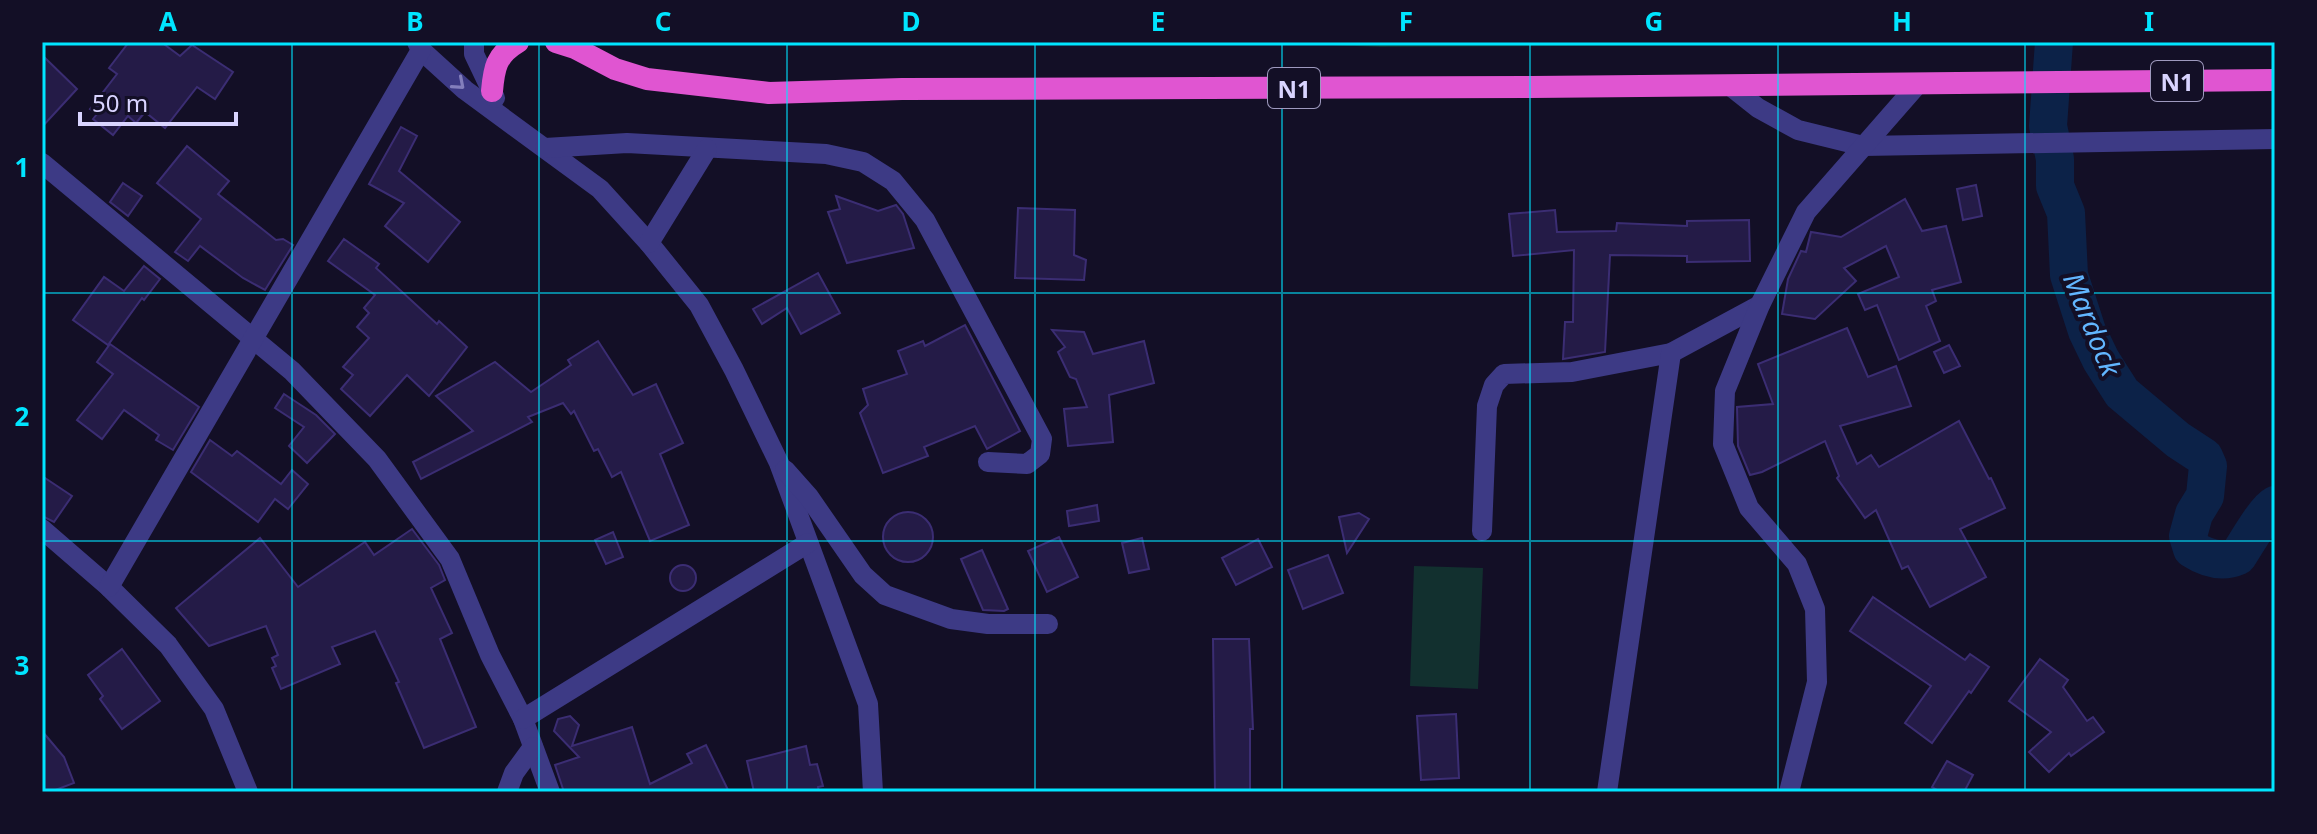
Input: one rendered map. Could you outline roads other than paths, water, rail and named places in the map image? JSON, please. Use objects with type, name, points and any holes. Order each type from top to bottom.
[{"type":"highway","points":[[492,91],[494,66],[498,58],[518,42]]},
{"type":"highway","name":"N1","points":[[566,44],[615,69],[647,79],[769,93],[902,89],[2275,80]]},
{"type":"street","points":[[474,42],[474,54],[507,119]]},
{"type":"street","points":[[109,587],[419,46],[465,90],[600,189],[699,305],[779,463],[868,704],[873,792]]},
{"type":"street","points":[[1789,792],[1817,682],[1815,609],[1797,564],[1749,508],[1723,444],[1725,391],[1760,305],[1806,212],[1918,84]]},
{"type":"street","points":[[1729,85],[1758,108],[1798,130],[1863,146],[2275,139]]},
{"type":"street","points":[[545,148],[627,143],[826,154],[863,162],[893,181],[925,220],[1042,439],[1040,454],[1027,464],[988,462]]},
{"type":"street","points":[[649,243],[707,149]]},
{"type":"street","points":[[42,163],[253,339],[328,406],[377,459],[450,559],[490,655],[523,719],[550,792]]},
{"type":"street","points":[[1482,531],[1487,406],[1494,385],[1504,374],[1572,372],[1671,353],[1760,305]]},
{"type":"street","points":[[1607,792],[1671,353]]},
{"type":"street","points":[[779,463],[809,497],[863,575],[885,595],[951,619],[988,624],[1048,624]]},
{"type":"street","points":[[42,529],[109,587],[168,645],[214,709],[248,792]]},
{"type":"street","points":[[523,719],[808,543]]},
{"type":"street","points":[[507,792],[514,773],[533,747]]},
{"type":"waterway","name":"Mardock","points":[[2054,42],[2048,126],[2055,159],[2055,186],[2066,213],[2069,275],[2087,331],[2122,393],[2178,440],[2204,457],[2208,466],[2205,496],[2194,514],[2188,536],[2192,549],[2214,558],[2238,556],[2261,520],[2275,505]]}]
